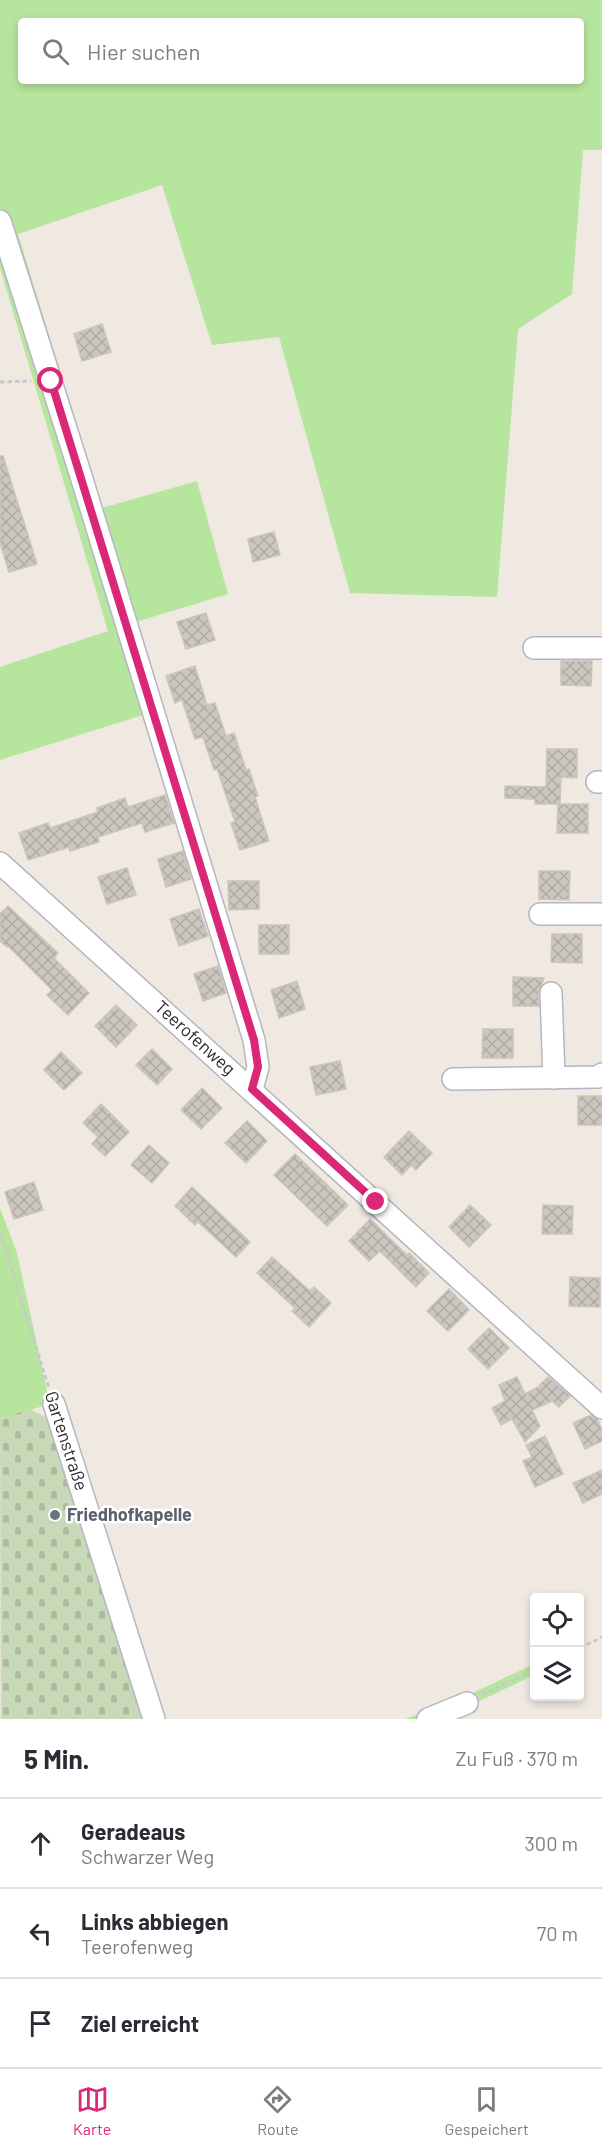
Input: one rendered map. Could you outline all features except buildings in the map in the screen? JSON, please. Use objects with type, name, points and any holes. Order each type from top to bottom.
[{"type":"street","points":[[0,222],[254,1040],[258,1067],[252,1089]]},
{"type":"street","points":[[534,648],[602,648]]},
{"type":"street","name":"Teerofenweg","points":[[1,864],[602,1408]]},
{"type":"street","points":[[540,914],[602,914]]},
{"type":"street","points":[[551,993],[554,1078]]},
{"type":"street","points":[[453,1079],[598,1077],[602,1074]]},
{"type":"street","name":"Gartenstraße","points":[[54,1404],[154,1719]]},
{"type":"street","points":[[428,1719],[467,1703]]},
{"type":"path","points":[[0,382],[51,381]]},
{"type":"path","name":"Gartenstraße","points":[[0,1232],[54,1404]]},
{"type":"path","points":[[581,1647],[602,1637]]},
{"type":"path","points":[[467,1703],[530,1672]]},
{"type":"green space","points":[[0,0],[602,0],[602,150],[583,150],[572,294],[518,329],[497,597],[350,593],[279,337],[212,345],[162,185],[18,234],[102,508],[197,481],[228,594],[136,622],[162,709],[0,760],[0,667],[108,631],[0,268]]},
{"type":"green space","points":[[0,1208],[17,1253],[50,1404],[0,1419]]},
{"type":"green space","points":[[30,1409],[52,1421],[147,1719],[1,1719],[0,1419]]},
{"type":"green space","points":[[530,1666],[530,1677],[442,1719],[405,1719],[458,1700]]},
{"type":"place","name":"Friedhofkapelle","points":[[55,1515]]},
{"type":"route","points":[[51,381],[254,1040],[258,1067],[252,1089],[376,1202]]}]
